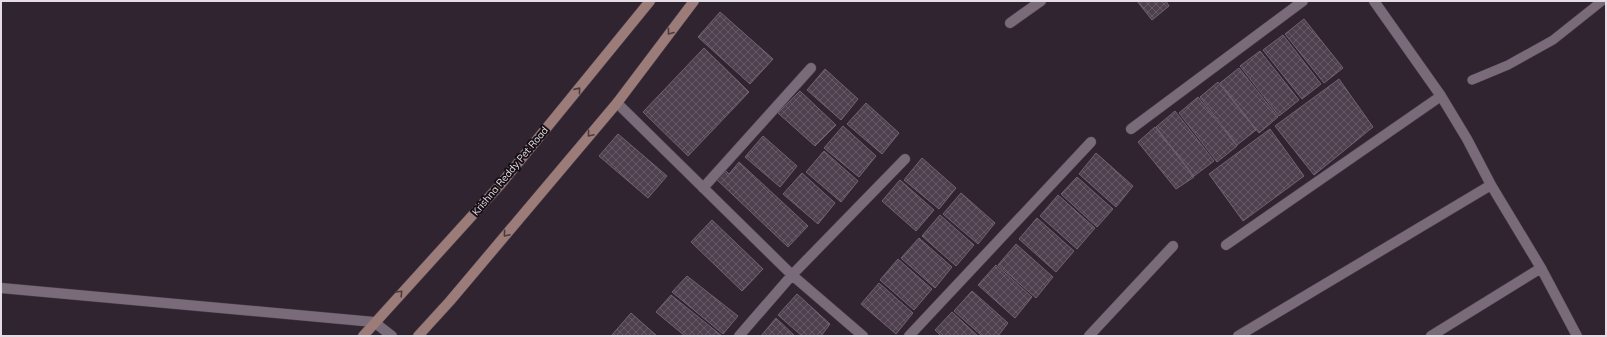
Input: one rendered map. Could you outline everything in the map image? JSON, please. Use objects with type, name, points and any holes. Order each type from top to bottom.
[{"type":"main road","name":"Krishna Reddy Pet Road","points":[[363,336],[374,322],[500,185],[650,1]]},
{"type":"main road","points":[[418,336],[455,295],[617,103],[694,1]]},
{"type":"street","points":[[1010,23],[1041,1]]},
{"type":"street","points":[[1131,128],[1303,1]]},
{"type":"street","points":[[1374,1],[1441,96],[1491,185],[1541,268],[1577,336]]},
{"type":"street","points":[[703,188],[810,68]]},
{"type":"street","points":[[1226,245],[1441,96]]},
{"type":"street","points":[[617,103],[792,275],[863,336]]},
{"type":"street","points":[[909,336],[1091,142]]},
{"type":"street","points":[[739,336],[792,275],[905,160]]},
{"type":"street","points":[[1238,336],[1491,185]]},
{"type":"street","points":[[1089,336],[1173,246]]},
{"type":"street","points":[[1431,336],[1541,268]]},
{"type":"street","points":[[1,288],[374,322],[392,336]]},
{"type":"lane","points":[[1472,80],[1508,65],[1553,40],[1602,1]]},
{"type":"building","points":[[1137,1],[1166,1],[1169,6],[1152,20]]},
{"type":"building","points":[[720,12],[773,59],[750,84],[698,37]]},
{"type":"building","points":[[1304,19],[1343,68],[1324,83],[1285,34]]},
{"type":"building","points":[[1283,35],[1321,84],[1302,99],[1263,50]]},
{"type":"building","points":[[704,48],[749,92],[688,156],[643,112]]},
{"type":"building","points":[[1260,51],[1299,100],[1279,116],[1240,66]]},
{"type":"building","points":[[1239,68],[1278,117],[1259,133],[1220,83]]},
{"type":"building","points":[[825,69],[858,99],[841,120],[807,90]]},
{"type":"building","points":[[1339,79],[1373,127],[1314,175],[1275,126]]},
{"type":"building","points":[[1218,82],[1256,130],[1237,145],[1200,97]]},
{"type":"building","points":[[800,91],[836,125],[815,146],[778,113]]},
{"type":"building","points":[[1198,97],[1237,146],[1217,162],[1179,113]]},
{"type":"building","points":[[866,103],[899,133],[882,154],[847,124]]},
{"type":"building","points":[[1175,111],[1214,161],[1194,176],[1156,127]]},
{"type":"building","points":[[843,126],[876,156],[859,177],[824,148]]},
{"type":"building","points":[[1155,127],[1194,177],[1176,189],[1138,142]]},
{"type":"building","points":[[1270,129],[1304,176],[1243,221],[1209,174]]},
{"type":"building","points":[[618,134],[667,176],[648,198],[599,156]]},
{"type":"building","points":[[763,136],[797,166],[780,187],[745,157]]},
{"type":"building","points":[[824,151],[858,181],[841,202],[806,172]]},
{"type":"building","points":[[1096,153],[1133,186],[1116,207],[1079,174]]},
{"type":"building","points":[[922,158],[956,188],[939,209],[904,180]]},
{"type":"building","points":[[739,162],[808,226],[788,247],[714,177],[723,168],[729,174]]},
{"type":"building","points":[[802,173],[835,203],[818,224],[783,194]]},
{"type":"building","points":[[1077,177],[1113,209],[1097,227],[1061,194]]},
{"type":"building","points":[[900,180],[934,210],[916,231],[882,201]]},
{"type":"building","points":[[961,193],[995,223],[978,244],[943,214]]},
{"type":"building","points":[[1058,195],[1095,228],[1077,249],[1040,216]]},
{"type":"building","points":[[940,215],[974,245],[956,266],[922,236]]},
{"type":"building","points":[[1037,218],[1074,251],[1056,272],[1019,239]]},
{"type":"building","points":[[712,220],[763,269],[742,291],[691,242]]},
{"type":"building","points":[[919,238],[952,267],[935,288],[901,258]]},
{"type":"building","points":[[1016,244],[1053,277],[1036,298],[998,265]]},
{"type":"building","points":[[898,259],[932,289],[914,310],[880,280]]},
{"type":"building","points":[[996,265],[1032,297],[1015,318],[978,285]]},
{"type":"building","points":[[687,276],[738,316],[723,334],[672,292]]},
{"type":"building","points":[[879,283],[913,313],[896,334],[861,304]]},
{"type":"building","points":[[972,291],[1008,323],[998,336],[982,336],[954,311]]},
{"type":"building","points":[[797,294],[830,324],[821,336],[802,336],[778,315]]},
{"type":"building","points":[[671,295],[722,336],[685,336],[656,312]]},
{"type":"building","points":[[952,312],[978,336],[941,336],[935,330]]},
{"type":"building","points":[[631,313],[657,336],[611,336]]},
{"type":"building","points":[[776,318],[795,336],[761,336]]}]
